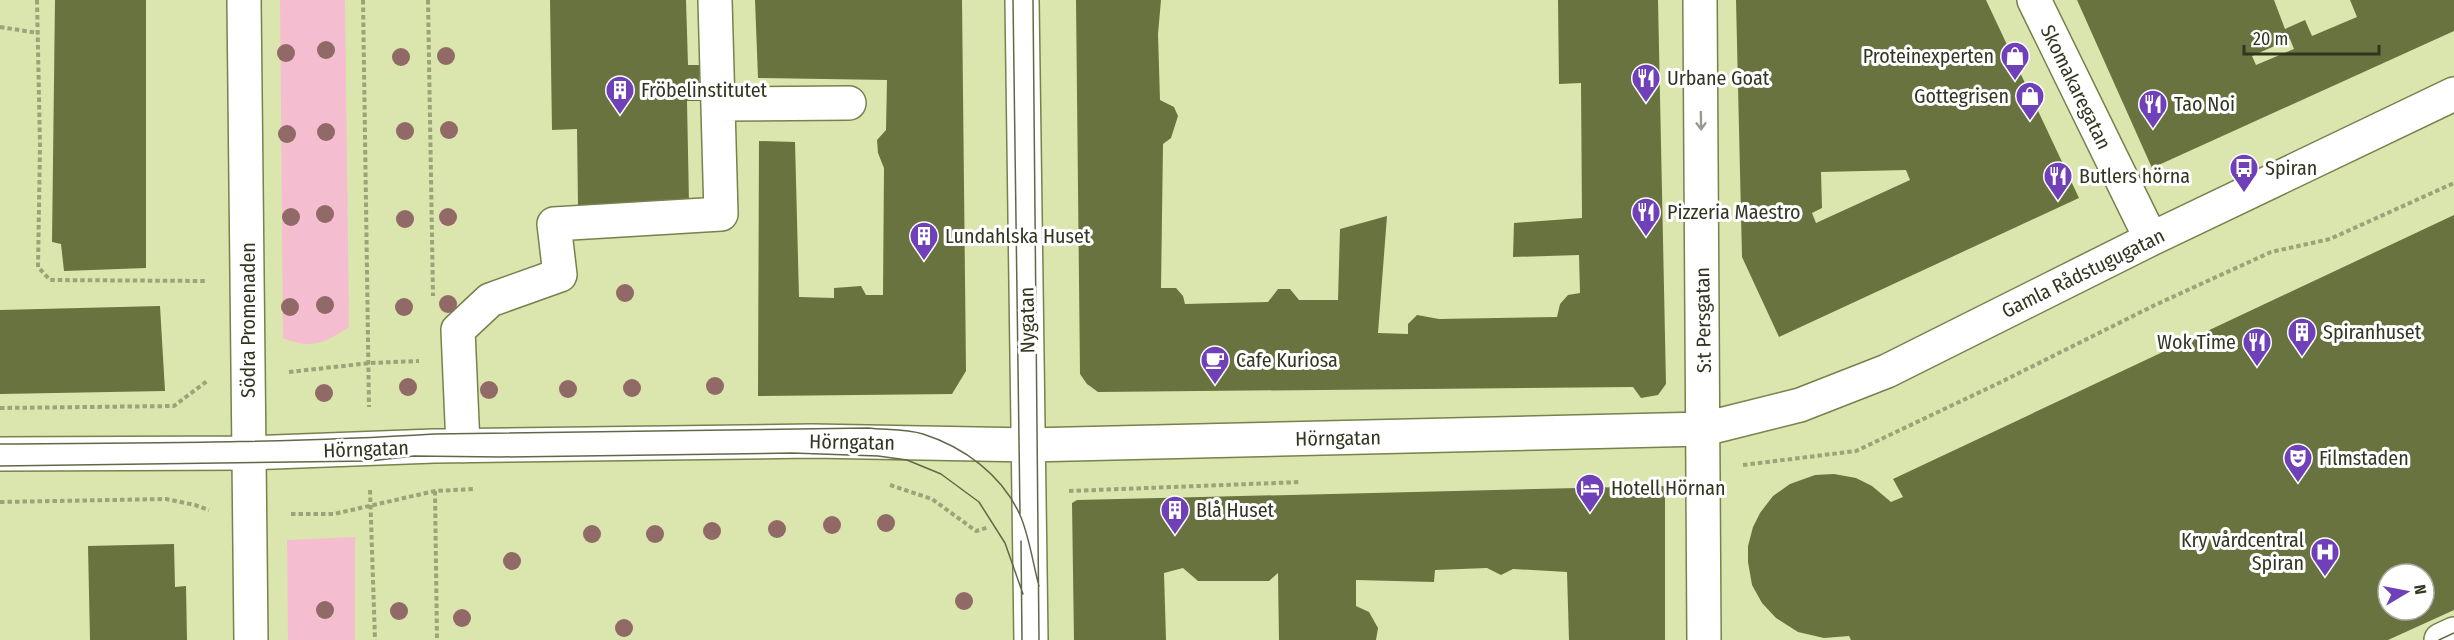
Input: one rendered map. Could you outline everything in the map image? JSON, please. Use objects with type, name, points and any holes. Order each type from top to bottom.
[{"type":"street","name":"Södra Promenaden","points":[[244,0],[251,640]]},
{"type":"street","points":[[463,446],[458,330],[490,300],[560,275],[554,224],[721,214],[715,0]]},
{"type":"street","name":"Nygatan","points":[[1022,0],[1031,640]]},
{"type":"street","name":"S:t Persgatan","points":[[1700,0],[1704,640]]},
{"type":"street","name":"Skomakaregatan","points":[[2034,0],[2151,239]]},
{"type":"street","name":"Gamla Rådstugugatan","points":[[1704,429],[1800,405],[1887,371],[2151,239],[2454,94]]},
{"type":"street","points":[[718,104],[849,104]]},
{"type":"street","name":"Hörngatan","points":[[0,454],[249,453],[463,446],[812,441],[1029,445],[1704,429]]},
{"type":"street","points":[[2441,640],[2454,634]]},
{"type":"path","points":[[37,0],[40,146],[38,267],[50,280],[206,281]]},
{"type":"path","points":[[363,0],[375,640]]},
{"type":"path","points":[[428,0],[434,303]]},
{"type":"path","points":[[0,27],[38,33]]},
{"type":"path","points":[[1704,468],[1752,465],[1856,451],[2155,305],[2271,252],[2330,238],[2454,183]]},
{"type":"path","points":[[435,491],[437,640]]},
{"type":"path","points":[[0,502],[166,499],[211,511]]},
{"type":"shaded area","points":[[280,0],[345,0],[349,327],[325,341],[310,344],[283,338]]},
{"type":"shaded area","points":[[355,537],[355,640],[288,640],[287,540]]},
{"type":"building","points":[[55,0],[146,0],[146,268],[64,271],[61,244],[52,242]]},
{"type":"building","name":"Fröbelinstitutet","points":[[550,0],[686,0],[688,65],[699,65],[700,101],[687,101],[689,203],[578,206],[577,129],[552,130]]},
{"type":"building","points":[[755,0],[962,0],[966,371],[952,394],[758,396],[759,141],[795,142],[799,297],[834,298],[834,288],[861,286],[866,295],[883,295],[884,168],[878,153],[877,140],[886,130],[887,80],[758,78]]},
{"type":"building","points":[[1076,0],[1161,0],[1158,34],[1160,100],[1174,107],[1178,116],[1171,138],[1163,144],[1161,288],[1176,288],[1183,296],[1185,304],[1268,302],[1278,289],[1290,289],[1299,300],[1338,300],[1340,229],[1387,216],[1378,333],[1408,334],[1408,324],[1417,315],[1439,319],[1557,317],[1560,304],[1568,295],[1580,293],[1579,255],[1513,257],[1514,223],[1582,218],[1581,83],[1559,84],[1558,0],[1658,0],[1666,384],[1658,395],[1641,398],[1633,387],[1098,392],[1087,384],[1080,374]]},
{"type":"building","points":[[1736,0],[1986,0],[2079,198],[1779,337],[1742,257]],"holes":[[[1906,170],[1910,180],[1816,223],[1812,213],[1822,208],[1821,172]]]},
{"type":"building","points":[[2077,0],[2274,0],[2285,29],[2305,20],[2312,36],[2357,17],[2350,0],[2454,0],[2454,31],[2152,168]],"holes":[[[2290,39],[2294,49],[2256,65],[2252,56]]]},
{"type":"building","name":"Spiranhuset","points":[[2454,215],[2454,610],[2436,618],[2436,562],[2376,562],[2376,622],[2428,622],[2388,640],[1851,640],[1849,636],[1824,638],[1798,632],[1776,618],[1762,603],[1752,585],[1748,546],[1760,513],[1773,496],[1790,484],[1815,475],[1834,474],[1856,478],[1872,486],[1891,502],[1903,497],[1893,479]]},
{"type":"building","points":[[160,306],[165,391],[0,394],[0,310]]},
{"type":"building","points":[[1665,486],[1665,640],[1569,640],[1567,572],[1513,569],[1501,575],[1487,568],[1435,570],[1434,582],[1356,580],[1356,606],[1369,612],[1378,628],[1376,640],[1279,640],[1278,573],[1269,581],[1198,581],[1183,568],[1164,573],[1166,640],[1074,640],[1072,503],[1077,500]]},
{"type":"building","points":[[174,544],[175,587],[186,586],[187,640],[90,640],[88,546]]},
{"type":"tram line","points":[[1013,0],[1020,514]]},
{"type":"tram line","points":[[1033,0],[1039,640]]},
{"type":"tram line","points":[[0,444],[272,441],[434,434],[868,428],[910,431],[938,440],[967,455],[980,464],[1003,487],[1023,523],[1039,586]]},
{"type":"tram line","points":[[0,466],[370,461],[414,456],[792,453],[878,456],[907,460],[941,474],[979,502],[1005,543],[1023,594]]},
{"type":"tram line","points":[[1021,541],[1022,640]]},
{"type":"tram line","points":[[2439,640],[2454,633]]},
{"type":"place","name":"Proteinexperten","points":[[2015,82]]},
{"type":"place","name":"Urbane Goat","points":[[1646,104]]},
{"type":"place","name":"Fröbelinstitutet","points":[[620,116]]},
{"type":"place","name":"Gottegrisen","points":[[2030,122]]},
{"type":"place","name":"Tao Noi","points":[[2153,130]]},
{"type":"place","name":"Spiran","points":[[2244,194]]},
{"type":"place","name":"Butlers hörna","points":[[2058,202]]},
{"type":"place","name":"Pizzeria Maestro","points":[[1646,238]]},
{"type":"place","name":"Lundahlska Huset","points":[[924,262]]},
{"type":"place","name":"Spiranhuset","points":[[2302,358]]},
{"type":"place","name":"Wok Time","points":[[2257,368]]},
{"type":"place","name":"Cafe Kuriosa","points":[[1215,386]]},
{"type":"place","name":"Filmstaden","points":[[2298,484]]},
{"type":"place","name":"Hotell Hörnan","points":[[1590,514]]},
{"type":"place","name":"Blå Huset","points":[[1175,536]]},
{"type":"place","name":"Kry vårdcentral Spiran","points":[[2325,578]]}]
